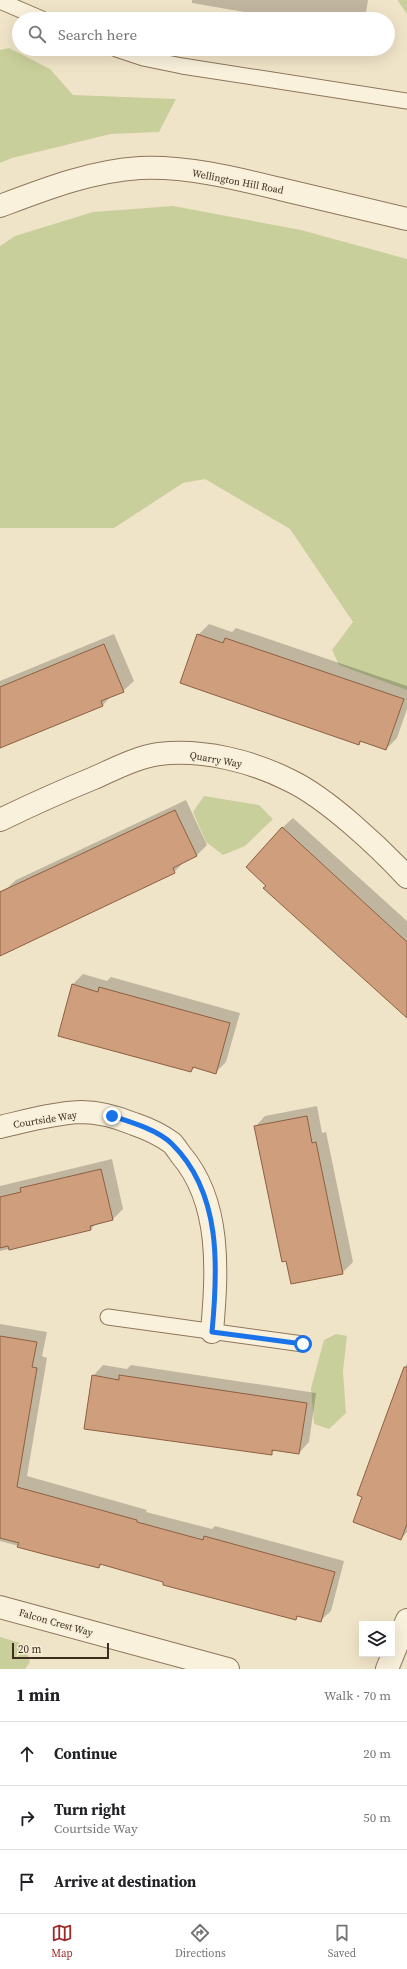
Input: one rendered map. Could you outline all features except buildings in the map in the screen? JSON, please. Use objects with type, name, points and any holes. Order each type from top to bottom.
[{"type":"street","name":"Wellington Hill Road","points":[[0,206],[45,189],[92,175],[140,168],[195,171],[258,183],[407,219]]},
{"type":"street","name":"Quarry Way","points":[[0,820],[123,765],[158,754],[188,753],[228,759],[263,768],[292,781],[318,798],[349,822],[407,877]]},
{"type":"street","name":"Courtside Way","points":[[0,1127],[41,1118],[81,1112],[112,1116],[145,1128],[172,1143],[191,1166],[203,1190],[211,1223],[215,1252],[216,1294],[212,1332]]},
{"type":"street","name":"Falcon Crest Way","points":[[0,1607],[228,1669]]},
{"type":"street","points":[[387,1669],[407,1620]]},
{"type":"lane","points":[[0,1],[26,12]]},
{"type":"lane","points":[[137,56],[182,66],[407,102]]},
{"type":"lane","points":[[108,1317],[303,1344]]},
{"type":"green space","points":[[407,0],[407,14],[398,1]]},
{"type":"green space","points":[[9,48],[12,50],[12,56],[25,56],[50,69],[73,95],[176,99],[159,132],[111,134],[12,158],[0,163],[0,50]]},
{"type":"green space","points":[[173,206],[301,230],[407,259],[407,690],[339,665],[332,650],[353,622],[290,529],[205,479],[183,483],[114,528],[0,528],[0,246],[15,236],[93,212]]},
{"type":"green space","points":[[204,796],[259,805],[273,819],[245,846],[223,855],[206,842],[193,812]]},
{"type":"green space","points":[[336,1334],[347,1336],[343,1371],[346,1413],[329,1429],[314,1424],[311,1388],[324,1340]]},
{"type":"green space","points":[[0,1637],[24,1644],[30,1662],[25,1669],[0,1669]]},
{"type":"route","points":[[112,1116],[145,1128],[172,1143],[191,1166],[203,1190],[211,1223],[215,1252],[216,1294],[212,1332],[303,1344]]}]
